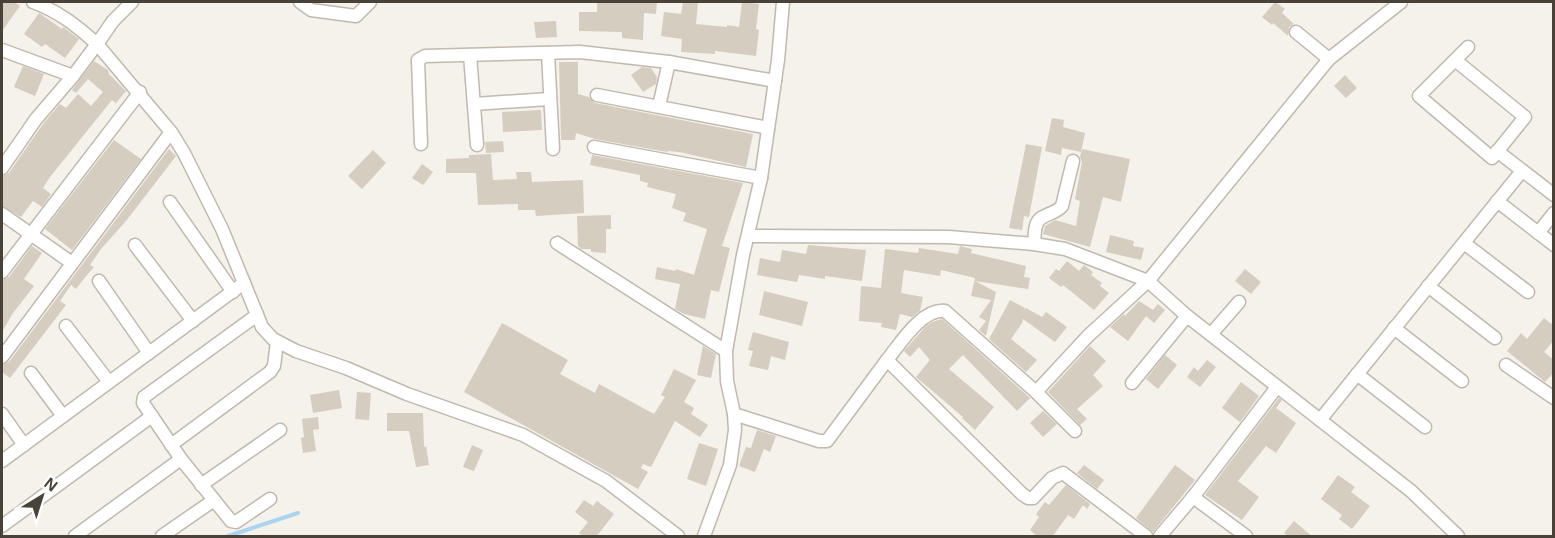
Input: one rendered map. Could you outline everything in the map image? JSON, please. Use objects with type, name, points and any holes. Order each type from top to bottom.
[{"type":"street","points":[[33,2],[50,8],[79,27],[140,93],[171,132],[222,228],[262,327],[277,342],[407,394],[523,435],[606,481],[678,537]]},
{"type":"street","points":[[2,168],[36,118],[73,76],[113,21],[132,2]]},
{"type":"street","points":[[300,2],[311,10],[356,16],[370,2]]},
{"type":"street","points":[[704,537],[730,465],[735,430],[727,381],[726,351],[761,178],[775,81],[783,2]]},
{"type":"street","points":[[1036,392],[1088,336],[1148,281],[1329,59],[1401,2]]},
{"type":"street","points":[[1296,32],[1329,59]]},
{"type":"street","points":[[1455,60],[1525,117],[1492,158],[1419,96],[1468,46]]},
{"type":"street","points":[[2,50],[73,76]]},
{"type":"street","points":[[421,144],[418,60],[425,56],[580,52],[669,62],[775,81]]},
{"type":"street","points":[[548,53],[553,149]]},
{"type":"street","points":[[471,55],[477,145]]},
{"type":"street","points":[[659,106],[669,62]]},
{"type":"street","points":[[2,272],[140,93]]},
{"type":"street","points":[[597,95],[768,128]]},
{"type":"street","points":[[474,104],[549,99]]},
{"type":"street","points":[[2,357],[171,132]]},
{"type":"street","points":[[594,147],[761,178]]},
{"type":"street","points":[[1497,151],[1554,195]]},
{"type":"street","points":[[1034,244],[1036,224],[1040,219],[1059,211],[1062,206],[1073,161]]},
{"type":"street","points":[[1320,420],[1522,171]]},
{"type":"street","points":[[1497,201],[1554,245]]},
{"type":"street","points":[[170,202],[233,292]]},
{"type":"street","points":[[1538,233],[1554,213]]},
{"type":"street","points":[[2,214],[72,263]]},
{"type":"street","points":[[748,236],[949,237],[1034,244],[1065,249],[1148,281],[1187,316],[1212,333],[1277,387],[1411,491],[1458,537]]},
{"type":"street","points":[[558,243],[726,351]]},
{"type":"street","points":[[1464,243],[1528,292]]},
{"type":"street","points":[[135,245],[193,321]]},
{"type":"street","points":[[99,281],[149,353]]},
{"type":"street","points":[[2,461],[244,283]]},
{"type":"street","points":[[1428,286],[1495,338]]},
{"type":"street","points":[[1212,333],[1239,302]]},
{"type":"street","points":[[734,414],[819,441],[827,441],[909,332],[936,310],[945,311],[1036,392],[1075,431]]},
{"type":"street","points":[[257,315],[144,397],[143,403],[180,459],[231,521],[236,522],[270,499]]},
{"type":"street","points":[[1132,383],[1187,316]]},
{"type":"street","points":[[66,326],[109,382]]},
{"type":"street","points":[[1394,328],[1462,381]]},
{"type":"street","points":[[171,445],[270,372],[274,366],[277,342]]},
{"type":"street","points":[[887,360],[1022,494],[1033,498],[1052,478],[1063,473],[1146,537]]},
{"type":"street","points":[[1506,365],[1553,395]]},
{"type":"street","points":[[31,373],[63,416]]},
{"type":"street","points":[[1357,374],[1425,427]]},
{"type":"street","points":[[1160,537],[1277,387]]},
{"type":"street","points":[[2,414],[24,445]]},
{"type":"street","points":[[2,526],[152,416]]},
{"type":"street","points":[[201,485],[280,430]]},
{"type":"street","points":[[75,537],[180,459]]},
{"type":"street","points":[[1193,497],[1246,536]]},
{"type":"street","points":[[162,537],[214,500]]},
{"type":"building","points":[[2,2],[14,2],[20,6],[2,31]]},
{"type":"building","points":[[597,2],[657,2],[656,14],[644,13],[643,40],[622,38],[622,32],[579,31],[579,12],[597,12]]},
{"type":"building","points":[[683,2],[698,2],[696,24],[727,27],[727,25],[739,27],[742,2],[759,4],[756,56],[715,51],[715,54],[681,52],[682,39],[661,36],[664,12],[681,14]]},
{"type":"building","points":[[1275,2],[1285,9],[1282,13],[1294,24],[1289,27],[1288,36],[1262,17]]},
{"type":"building","points":[[39,13],[79,39],[65,58],[45,44],[42,47],[24,34]]},
{"type":"building","points":[[556,21],[557,37],[536,38],[534,22]]},
{"type":"building","points":[[94,61],[108,70],[109,74],[126,91],[116,103],[112,100],[50,177],[43,188],[51,194],[42,207],[33,201],[21,217],[2,206],[2,176],[9,173],[60,104],[66,108],[78,94],[91,106],[103,92],[88,79],[76,93],[72,90]]},
{"type":"building","points":[[559,62],[578,62],[578,94],[589,97],[595,103],[753,134],[746,167],[679,152],[667,152],[595,139],[576,133],[575,140],[561,140]]},
{"type":"building","points":[[23,66],[44,74],[35,96],[14,87]]},
{"type":"building","points":[[642,67],[651,68],[657,77],[656,84],[643,92],[631,75]]},
{"type":"building","points":[[1345,75],[1357,88],[1346,98],[1334,86]]},
{"type":"building","points":[[541,110],[542,130],[503,132],[502,112]]},
{"type":"building","points":[[1052,118],[1064,120],[1063,127],[1085,133],[1081,152],[1062,148],[1061,155],[1045,151]]},
{"type":"building","points":[[114,140],[141,159],[72,250],[45,229]]},
{"type":"building","points":[[503,141],[504,152],[486,153],[485,142]]},
{"type":"building","points":[[1026,144],[1042,147],[1029,217],[1024,216],[1022,230],[1009,228]]},
{"type":"building","points":[[169,149],[176,156],[126,221],[101,249],[90,265],[94,267],[76,289],[71,285],[60,301],[66,305],[10,378],[2,372],[2,365],[9,362]]},
{"type":"building","points":[[1082,149],[1130,159],[1121,202],[1103,197],[1090,247],[1043,234],[1045,226],[1055,220],[1076,226],[1080,201],[1075,199],[1082,162],[1080,157]]},
{"type":"building","points":[[373,150],[386,163],[362,189],[348,176]]},
{"type":"building","points":[[491,154],[493,180],[517,179],[516,172],[531,172],[532,182],[583,180],[584,213],[536,216],[535,210],[518,210],[518,204],[478,205],[476,173],[446,173],[446,159]]},
{"type":"building","points":[[592,155],[743,183],[722,246],[730,248],[719,292],[711,290],[705,319],[684,314],[675,309],[680,284],[655,279],[657,267],[675,271],[676,269],[694,275],[707,229],[683,221],[686,213],[672,208],[676,194],[647,187],[648,183],[640,181],[640,175],[590,165]]},
{"type":"building","points":[[422,164],[433,172],[423,185],[412,178]]},
{"type":"building","points":[[611,215],[611,229],[606,229],[606,253],[581,249],[578,246],[577,216]]},
{"type":"building","points":[[1110,235],[1134,241],[1133,246],[1144,248],[1141,260],[1106,252]]},
{"type":"building","points":[[808,245],[866,250],[862,281],[799,275],[797,282],[757,275],[760,258],[780,262],[782,250],[806,254]]},
{"type":"building","points":[[32,246],[42,253],[24,279],[34,286],[13,313],[2,332],[2,280],[9,277]]},
{"type":"building","points":[[960,246],[972,249],[971,253],[1026,266],[1024,277],[1030,278],[1028,289],[975,281],[996,292],[986,336],[979,330],[986,321],[979,317],[991,300],[971,296],[975,278],[941,270],[940,276],[904,270],[901,293],[923,297],[920,311],[912,317],[900,314],[896,330],[881,327],[882,323],[859,321],[861,286],[881,288],[885,249],[918,253],[919,248],[958,254]]},
{"type":"building","points":[[1067,261],[1079,271],[1084,265],[1093,272],[1091,275],[1102,283],[1100,286],[1109,293],[1094,310],[1063,285],[1061,287],[1049,278]]},
{"type":"building","points":[[1245,269],[1261,282],[1251,294],[1235,281]]},
{"type":"building","points":[[764,291],[808,302],[802,326],[759,315]]},
{"type":"building","points":[[1010,300],[1025,308],[1024,310],[1026,308],[1042,317],[1046,312],[1067,327],[1055,342],[1023,319],[1011,339],[1037,360],[1026,372],[989,339]]},
{"type":"building","points":[[1139,301],[1153,310],[1158,304],[1165,310],[1154,323],[1146,316],[1128,341],[1110,327],[1124,314],[1125,316]]},
{"type":"building","points":[[1544,318],[1554,326],[1554,340],[1544,352],[1554,360],[1554,372],[1545,382],[1507,351],[1521,333],[1527,339]]},
{"type":"building","points":[[942,319],[1030,398],[1017,411],[963,355],[949,369],[994,407],[975,430],[916,377],[930,360],[919,347],[910,357],[904,351],[925,327]]},
{"type":"building","points":[[502,323],[568,360],[560,374],[595,393],[599,384],[654,414],[665,397],[661,395],[674,369],[696,380],[684,402],[694,408],[691,414],[708,425],[700,437],[675,421],[651,467],[643,464],[641,468],[648,472],[638,489],[464,392]]},
{"type":"building","points":[[753,332],[789,342],[785,360],[771,356],[768,370],[749,366],[753,351],[748,350]]},
{"type":"building","points":[[703,346],[716,354],[711,378],[697,375]]},
{"type":"building","points":[[1090,346],[1106,361],[1093,375],[1103,386],[1077,409],[1087,419],[1080,425],[1048,392]]},
{"type":"building","points":[[1165,355],[1177,365],[1158,389],[1146,379]]},
{"type":"building","points":[[1207,360],[1216,367],[1200,387],[1187,377],[1194,367],[1198,371]]},
{"type":"building","points":[[1241,382],[1259,396],[1240,422],[1222,408]]},
{"type":"building","points":[[339,390],[342,408],[313,413],[310,395]]},
{"type":"building","points":[[357,392],[371,393],[369,420],[355,419]]},
{"type":"building","points":[[1279,398],[1282,400],[1276,408],[1296,423],[1276,453],[1266,446],[1238,481],[1259,497],[1242,520],[1205,495]]},
{"type":"building","points":[[1043,411],[1057,424],[1043,437],[1030,423]]},
{"type":"building","points":[[387,413],[423,413],[424,447],[426,446],[429,465],[416,467],[409,431],[387,431]]},
{"type":"building","points":[[318,417],[319,429],[313,430],[316,451],[303,453],[302,419]]},
{"type":"building","points":[[757,430],[776,436],[770,452],[764,449],[755,472],[739,466],[746,447],[751,448]]},
{"type":"building","points":[[699,443],[718,449],[706,486],[687,479]]},
{"type":"building","points":[[472,445],[483,450],[474,471],[463,467]]},
{"type":"building","points":[[1084,465],[1104,480],[1097,489],[1077,473]]},
{"type":"building","points":[[1175,465],[1195,480],[1153,532],[1136,518]]},
{"type":"building","points":[[1338,475],[1355,487],[1351,492],[1370,506],[1352,529],[1339,519],[1342,515],[1321,499]]},
{"type":"building","points":[[1066,485],[1090,504],[1087,509],[1083,505],[1074,519],[1068,515],[1052,537],[1038,537],[1030,530],[1039,517],[1036,514],[1045,502],[1049,505]]},
{"type":"building","points":[[584,500],[593,506],[597,501],[614,514],[596,537],[584,537],[579,533],[588,522],[575,512]]},
{"type":"building","points":[[1294,521],[1313,537],[1289,537],[1284,533]]},
{"type":"waterway","points":[[228,536],[298,513]]}]
